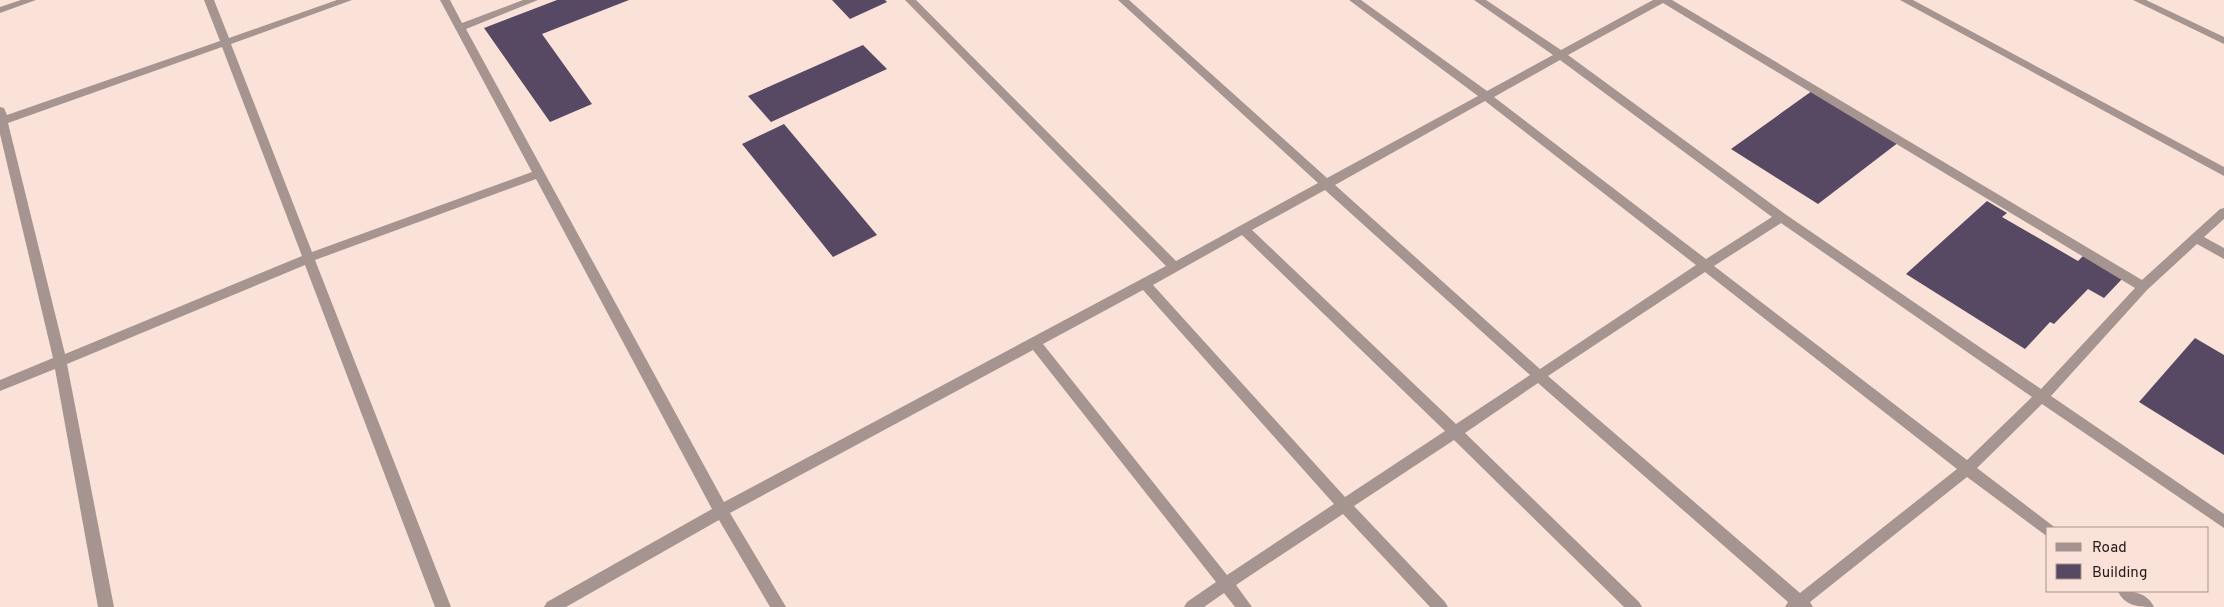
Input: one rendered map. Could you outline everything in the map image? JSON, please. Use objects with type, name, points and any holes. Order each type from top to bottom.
[{"type":"street","points":[[0,10],[31,0]]},
{"type":"street","points":[[209,0],[443,607]]},
{"type":"street","points":[[106,607],[60,361],[1,116],[225,43],[347,0]]},
{"type":"street","points":[[445,0],[721,511],[778,607]]},
{"type":"street","points":[[460,27],[533,0]]},
{"type":"street","points":[[910,0],[1174,267]]},
{"type":"street","points":[[1123,0],[1539,376],[1799,605],[1967,469],[2042,396],[2143,287],[2224,212]]},
{"type":"street","points":[[1354,0],[1486,96],[2046,529]]},
{"type":"street","points":[[1479,0],[1560,55],[1780,217],[2224,522]]},
{"type":"street","points":[[552,607],[721,511],[1144,284],[1663,0],[2143,287]]},
{"type":"street","points":[[1905,0],[2224,172]]},
{"type":"street","points":[[2138,0],[2224,41]]},
{"type":"street","points":[[0,386],[308,258],[538,174]]},
{"type":"street","points":[[1192,607],[1343,504],[1456,432],[1704,265],[1780,217]]},
{"type":"street","points":[[1243,229],[1456,432],[1634,607]]},
{"type":"street","points":[[2196,238],[2224,254]]},
{"type":"street","points":[[1144,284],[1343,504],[1440,607]]},
{"type":"street","points":[[1034,343],[1244,607]]},
{"type":"street","points":[[2126,592],[2146,607]]},
{"type":"building","points":[[557,0],[629,0],[542,34],[592,104],[550,122],[484,28]]},
{"type":"building","points":[[832,0],[885,0],[887,2],[850,19]]},
{"type":"building","points":[[863,45],[887,69],[771,122],[748,96]]},
{"type":"building","points":[[1812,91],[1899,142],[1818,204],[1731,149]]},
{"type":"building","points":[[784,124],[877,235],[833,257],[742,144]]},
{"type":"building","points":[[1987,201],[2007,213],[2002,217],[2078,261],[2083,256],[2122,279],[2104,298],[2088,289],[2054,324],[2050,322],[2025,349],[1906,274]]},
{"type":"building","points":[[2195,338],[2224,355],[2224,455],[2139,402]]}]
